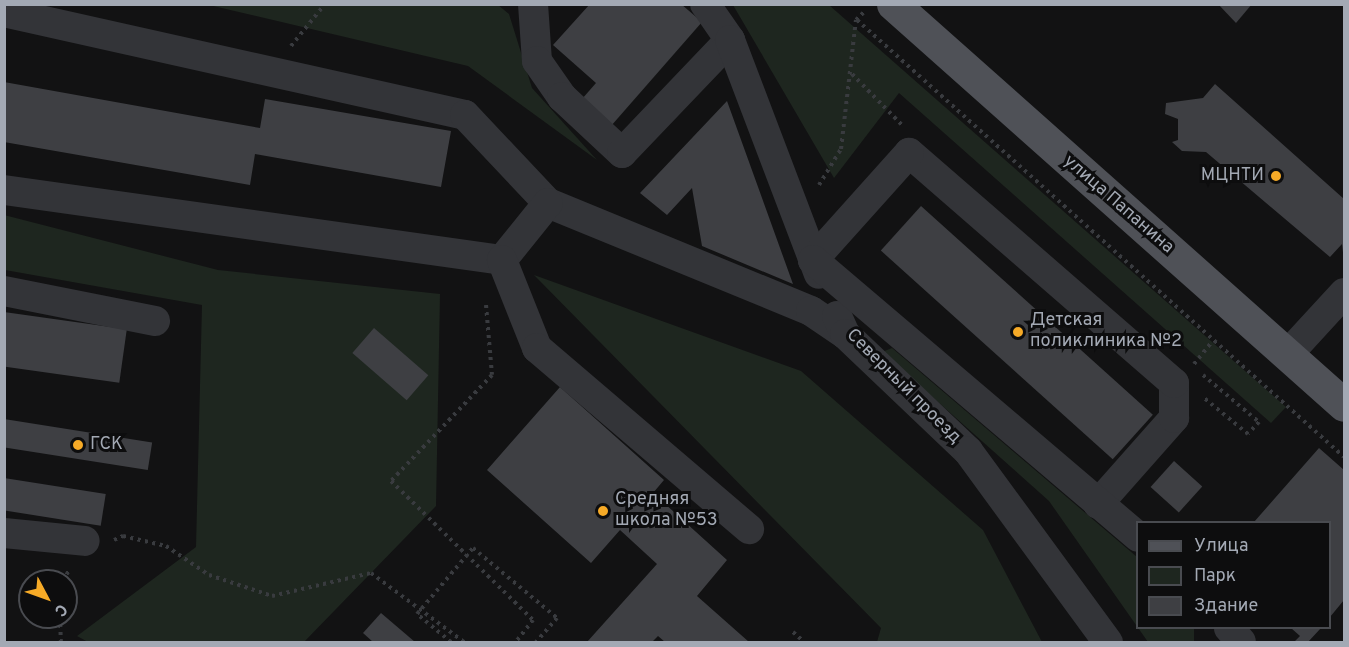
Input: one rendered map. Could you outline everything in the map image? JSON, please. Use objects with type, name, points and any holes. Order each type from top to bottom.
[{"type":"main road","name":"улица Папанина","points":[[893,4],[1344,405]]},
{"type":"street","points":[[533,4],[537,61],[562,97],[622,153],[730,40]]},
{"type":"street","name":"Северный проезд","points":[[705,4],[730,40],[813,260],[845,334],[968,451],[1108,642]]},
{"type":"street","points":[[4,12],[465,115],[548,203],[811,311],[845,334]]},
{"type":"street","points":[[1098,504],[1174,418],[1174,383],[1048,270],[909,153],[813,260],[1098,504],[1136,536]]},
{"type":"street","points":[[4,190],[502,260]]},
{"type":"street","points":[[502,260],[548,203]]},
{"type":"street","points":[[502,260],[537,348],[749,529]]},
{"type":"street","points":[[4,291],[155,321]]},
{"type":"street","points":[[1288,354],[1344,293]]},
{"type":"street","points":[[4,533],[88,549]]},
{"type":"street","points":[[1231,629],[1241,642]]},
{"type":"path","points":[[265,71],[272,44],[291,46],[325,4]]},
{"type":"path","points":[[841,149],[856,20],[1212,342],[1344,457]]},
{"type":"path","points":[[851,74],[901,119]]},
{"type":"path","points":[[486,297],[492,375],[391,481],[534,620],[516,642]]},
{"type":"path","points":[[1194,390],[1248,434],[1259,422],[1192,366],[1212,342]]},
{"type":"path","points":[[72,569],[88,549],[123,536],[166,546],[209,575],[272,596],[371,573],[464,642]]},
{"type":"path","points":[[451,642],[417,614],[473,548],[557,618],[536,642]]},
{"type":"path","points":[[792,632],[804,642]]},
{"type":"green space","points":[[209,5],[498,5],[509,14],[532,88],[597,160],[468,66]]},
{"type":"green space","points":[[733,5],[829,5],[1286,407],[1271,423],[899,93],[834,178]]},
{"type":"green space","points":[[4,215],[218,270],[440,294],[436,506],[304,642],[88,642],[77,636],[196,547],[202,305],[5,270]]},
{"type":"green space","points":[[534,275],[801,371],[983,530],[1042,642],[877,642],[881,628]]},
{"type":"green space","points":[[892,348],[1136,556],[1136,625],[1049,501],[882,352]]},
{"type":"green space","points":[[1139,629],[1194,629],[1194,642],[1148,642]]},
{"type":"building","points":[[590,4],[681,4],[702,22],[611,126],[582,99],[596,83],[553,45]]},
{"type":"building","points":[[1218,4],[1252,4],[1236,23]]},
{"type":"building","points":[[4,82],[260,128],[265,99],[451,131],[441,187],[255,154],[250,185],[4,142]]},
{"type":"building","name":"МЦНТИ","points":[[1215,84],[1344,199],[1344,261],[1342,244],[1330,257],[1206,152],[1182,151],[1172,142],[1178,140],[1178,119],[1165,114],[1166,103],[1203,98]]},
{"type":"building","points":[[727,101],[793,284],[702,246],[692,188],[667,215],[640,193]]},
{"type":"building","name":"Детская поликлиника №2","points":[[921,206],[1153,415],[1113,459],[881,251]]},
{"type":"building","points":[[4,312],[127,329],[119,383],[4,367]]},
{"type":"building","points":[[374,328],[428,375],[407,400],[352,353]]},
{"type":"building","name":"Средняя школа №53","points":[[560,387],[664,480],[653,493],[727,560],[697,596],[749,642],[665,642],[658,636],[652,642],[587,642],[657,564],[620,530],[591,563],[487,470]]},
{"type":"building","name":"ГСК","points":[[4,419],[152,442],[148,470],[4,447]]},
{"type":"building","points":[[1319,448],[1344,470],[1344,600],[1331,616],[1331,521],[1255,521]]},
{"type":"building","points":[[1174,461],[1202,486],[1179,512],[1151,487]]},
{"type":"building","name":"ГСК","points":[[4,478],[106,494],[101,526],[4,510]]},
{"type":"building","points":[[381,613],[415,642],[373,642],[363,633]]},
{"type":"building","points":[[1292,629],[1320,629],[1308,642],[1294,642],[1300,636]]},
{"type":"place","name":"МЦНТИ","points":[[1276,176]]},
{"type":"place","name":"Детская поликлиника №2","points":[[1018,332]]},
{"type":"place","name":"ГСК","points":[[78,445]]},
{"type":"place","name":"Средняя школа №53","points":[[603,511]]}]
